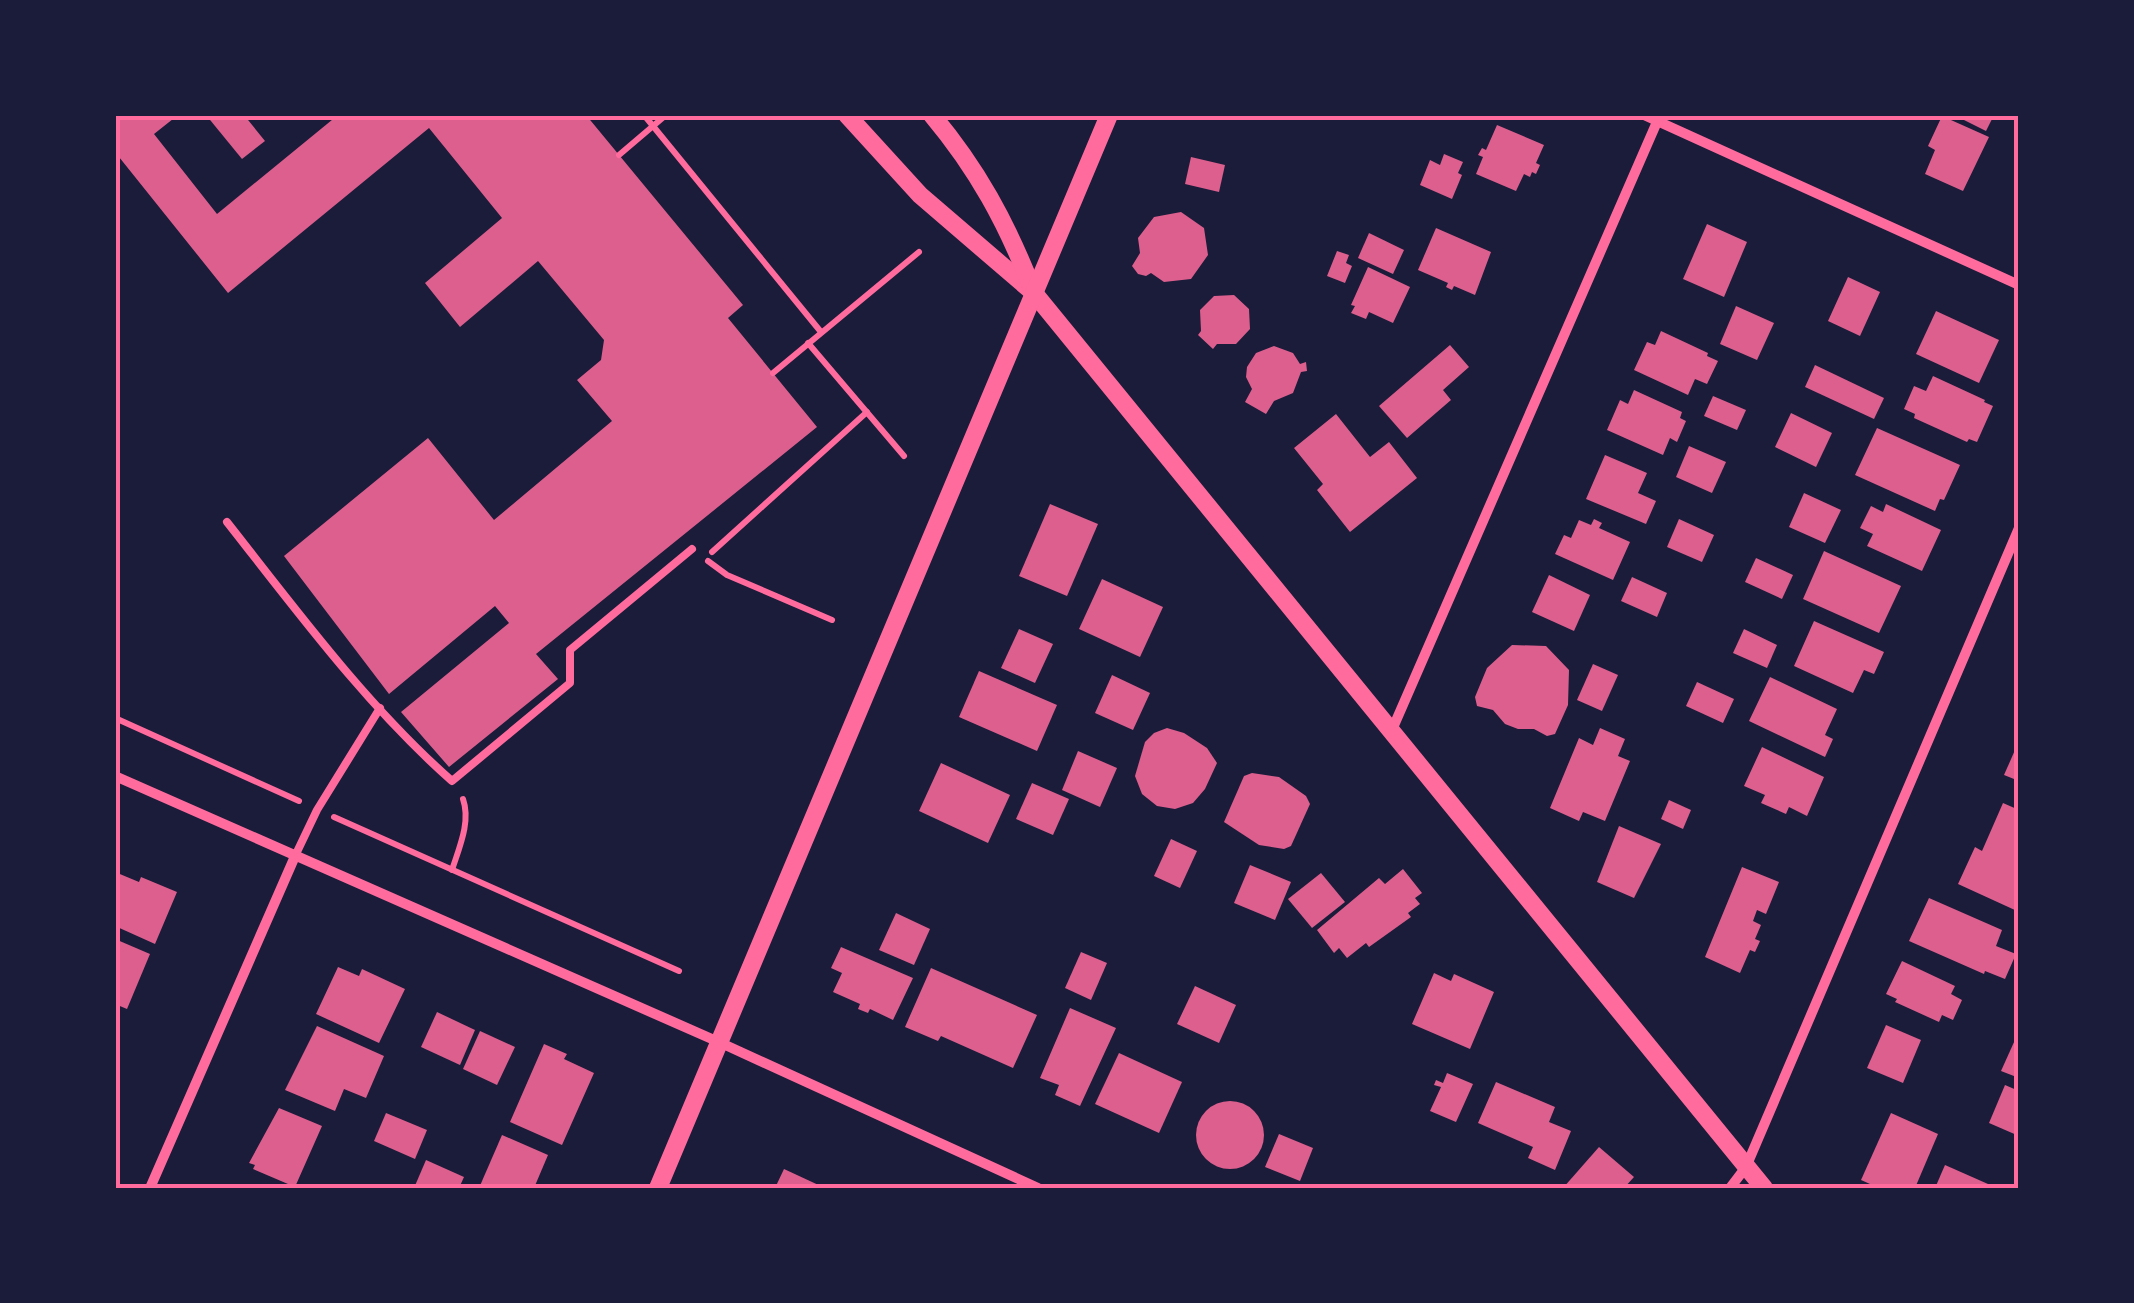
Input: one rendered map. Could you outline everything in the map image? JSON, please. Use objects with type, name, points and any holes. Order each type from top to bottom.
[{"type":"street","points":[[846,115],[920,194],[1034,293],[1764,1188]]},
{"type":"street","points":[[932,115],[967,156],[1008,227],[1034,293]]},
{"type":"street","points":[[658,1188],[1109,115]]},
{"type":"street","points":[[1644,115],[1658,118],[2019,284]]},
{"type":"street","points":[[1392,730],[1658,118]]},
{"type":"street","points":[[1730,1188],[1746,1167],[2019,528]]},
{"type":"street","points":[[115,776],[721,1042],[1038,1188]]},
{"type":"street","points":[[150,1188],[296,854]]},
{"type":"lane","points":[[227,522],[317,637],[421,753],[452,781],[570,683],[570,650],[692,548]]},
{"type":"lane","points":[[296,854],[380,708]]},
{"type":"path","points":[[644,115],[821,332]]},
{"type":"path","points":[[619,155],[666,115]]},
{"type":"path","points":[[773,373],[919,252]]},
{"type":"path","points":[[808,343],[904,456]]},
{"type":"path","points":[[832,620],[727,575],[704,559],[867,412]]},
{"type":"path","points":[[115,718],[679,971]]},
{"type":"path","points":[[452,781],[466,804],[463,836],[452,870]]},
{"type":"building","points":[[115,115],[178,115],[154,134],[217,214],[338,115],[586,115],[743,305],[728,318],[817,427],[536,654],[558,679],[449,767],[401,712],[509,623],[495,606],[389,694],[284,556],[428,438],[494,520],[612,421],[577,380],[601,360],[604,340],[538,261],[460,327],[425,283],[502,218],[429,128],[228,293],[115,152]]},
{"type":"building","points":[[206,115],[244,115],[265,141],[242,159]]},
{"type":"building","points":[[1954,115],[1994,115],[1986,131]]},
{"type":"building","points":[[1942,116],[1989,137],[1963,191],[1925,174],[1935,150],[1928,146]]},
{"type":"building","points":[[1497,125],[1544,145],[1536,174],[1524,174],[1516,191],[1476,174],[1483,157],[1478,155],[1482,148],[1486,150]]},
{"type":"building","points":[[1444,154],[1463,162],[1452,199],[1420,185],[1430,160],[1440,165]]},
{"type":"building","points":[[1191,157],[1225,165],[1219,192],[1185,184]]},
{"type":"building","points":[[1181,212],[1204,228],[1208,255],[1191,279],[1164,282],[1151,273],[1138,274],[1132,266],[1140,253],[1138,238],[1154,217]]},
{"type":"building","points":[[1707,224],[1747,242],[1724,297],[1683,279]]},
{"type":"building","points":[[1436,228],[1491,252],[1475,295],[1454,286],[1452,290],[1446,287],[1448,283],[1418,270]]},
{"type":"building","points":[[1369,233],[1404,250],[1393,274],[1358,258]]},
{"type":"building","points":[[1337,251],[1349,255],[1346,263],[1352,266],[1345,283],[1327,276]]},
{"type":"building","points":[[1368,267],[1410,287],[1393,323],[1369,312],[1366,319],[1351,313]]},
{"type":"building","points":[[1848,277],[1880,292],[1860,336],[1828,321]]},
{"type":"building","points":[[1234,295],[1249,309],[1250,329],[1236,344],[1217,344],[1213,349],[1198,335],[1200,310],[1214,296]]},
{"type":"building","points":[[1736,306],[1774,323],[1757,360],[1720,344]]},
{"type":"building","points":[[1936,311],[1999,340],[1979,383],[1916,354]]},
{"type":"building","points":[[1661,331],[1718,361],[1707,384],[1695,379],[1688,395],[1634,370],[1647,342],[1655,345]]},
{"type":"building","points":[[1450,345],[1469,367],[1443,390],[1451,400],[1407,438],[1379,406]]},
{"type":"building","points":[[1274,346],[1293,353],[1300,364],[1306,362],[1307,371],[1301,372],[1293,393],[1274,401],[1266,414],[1245,402],[1252,389],[1246,377],[1247,367],[1256,353]]},
{"type":"building","points":[[1815,365],[1884,398],[1874,419],[1805,387]]},
{"type":"building","points":[[1933,376],[1993,406],[1977,442],[1967,442],[1914,418],[1915,414],[1904,409],[1914,386],[1926,391]]},
{"type":"building","points":[[1634,390],[1682,412],[1680,418],[1686,421],[1677,442],[1670,438],[1663,455],[1607,430],[1620,400],[1628,404]]},
{"type":"building","points":[[1713,396],[1746,410],[1737,430],[1704,416]]},
{"type":"building","points":[[1791,413],[1832,433],[1816,467],[1775,447]]},
{"type":"building","points":[[1336,414],[1370,457],[1389,442],[1417,478],[1350,532],[1317,490],[1323,484],[1294,448]]},
{"type":"building","points":[[1877,428],[1960,465],[1935,511],[1855,475]]},
{"type":"building","points":[[1689,446],[1726,462],[1712,493],[1676,477]]},
{"type":"building","points":[[1605,455],[1647,473],[1638,493],[1656,501],[1646,524],[1586,499]]},
{"type":"building","points":[[1804,493],[1841,510],[1825,543],[1789,527]]},
{"type":"building","points":[[1050,504],[1098,524],[1067,596],[1019,576]]},
{"type":"building","points":[[1886,504],[1941,530],[1922,571],[1867,546],[1873,534],[1860,528],[1871,506],[1883,512]]},
{"type":"building","points":[[1594,519],[1602,523],[1599,528],[1630,542],[1613,580],[1555,554],[1564,535],[1571,538],[1579,520],[1591,525]]},
{"type":"building","points":[[1679,519],[1714,535],[1702,562],[1667,547]]},
{"type":"building","points":[[1824,551],[1901,586],[1879,633],[1803,599]]},
{"type":"building","points":[[1756,558],[1793,575],[1782,599],[1745,582]]},
{"type":"building","points":[[1549,575],[1590,595],[1574,631],[1532,612]]},
{"type":"building","points":[[1632,577],[1667,593],[1657,617],[1621,601]]},
{"type":"building","points":[[1102,579],[1163,607],[1140,657],[1079,629]]},
{"type":"building","points":[[1814,621],[1884,652],[1874,674],[1864,670],[1853,693],[1794,666]]},
{"type":"building","points":[[1019,629],[1053,644],[1035,683],[1001,668]]},
{"type":"building","points":[[1744,629],[1777,645],[1767,668],[1733,653]]},
{"type":"building","points":[[1512,645],[1546,646],[1569,670],[1568,705],[1555,734],[1547,736],[1534,729],[1518,729],[1505,724],[1493,710],[1477,706],[1475,697],[1487,668]]},
{"type":"building","points":[[1593,664],[1618,675],[1602,711],[1577,700]]},
{"type":"building","points":[[979,671],[1057,705],[1037,751],[959,717]]},
{"type":"building","points":[[1112,675],[1150,693],[1133,730],[1095,713]]},
{"type":"building","points":[[1770,677],[1837,709],[1825,735],[1833,739],[1825,757],[1749,721]]},
{"type":"building","points":[[1697,682],[1734,699],[1723,723],[1686,706]]},
{"type":"building","points":[[1167,728],[1184,733],[1207,748],[1217,763],[1205,789],[1193,803],[1175,809],[1157,806],[1142,794],[1135,776],[1145,742]]},
{"type":"building","points":[[1600,728],[1625,739],[1618,756],[1630,761],[1605,821],[1583,812],[1579,821],[1550,808],[1579,738],[1593,745]]},
{"type":"building","points":[[2019,741],[2019,781],[2004,775]]},
{"type":"building","points":[[1762,747],[1824,777],[1807,816],[1789,807],[1786,814],[1761,803],[1765,795],[1744,786]]},
{"type":"building","points":[[1078,751],[1117,768],[1100,807],[1062,790]]},
{"type":"building","points":[[941,763],[1010,795],[988,843],[919,811]]},
{"type":"building","points":[[1252,773],[1279,777],[1306,796],[1310,804],[1291,846],[1284,849],[1259,845],[1224,822],[1244,776]]},
{"type":"building","points":[[1032,783],[1069,799],[1053,835],[1016,819]]},
{"type":"building","points":[[1669,800],[1691,810],[1683,829],[1661,819]]},
{"type":"building","points":[[2003,803],[2019,810],[2017,911],[1958,884],[1975,847],[1982,851]]},
{"type":"building","points":[[1619,826],[1661,844],[1634,898],[1597,882]]},
{"type":"building","points":[[1171,839],[1197,851],[1180,888],[1154,876]]},
{"type":"building","points":[[1250,865],[1291,882],[1275,920],[1234,903]]},
{"type":"building","points":[[1742,867],[1779,882],[1766,914],[1757,910],[1753,921],[1761,925],[1755,939],[1760,941],[1755,952],[1750,950],[1740,973],[1705,957]]},
{"type":"building","points":[[1403,869],[1422,893],[1415,898],[1420,904],[1408,913],[1411,917],[1347,958],[1339,948],[1334,953],[1317,930],[1379,878],[1385,884]]},
{"type":"building","points":[[115,872],[139,882],[141,877],[177,892],[155,944],[115,926]]},
{"type":"building","points":[[1321,873],[1345,902],[1312,928],[1288,899]]},
{"type":"building","points":[[1929,898],[2002,930],[1996,946],[2016,954],[2005,979],[1985,971],[1984,974],[1909,941]]},
{"type":"building","points":[[896,913],[930,929],[914,965],[879,950]]},
{"type":"building","points":[[115,939],[150,954],[127,1009],[115,1004]]},
{"type":"building","points":[[841,947],[913,978],[893,1020],[870,1009],[868,1013],[858,1009],[860,1004],[833,992],[842,973],[831,968]]},
{"type":"building","points":[[1081,952],[1107,963],[1091,1000],[1065,988]]},
{"type":"building","points":[[1902,961],[1955,986],[1951,994],[1962,1000],[1953,1020],[1942,1015],[1939,1022],[1886,994]]},
{"type":"building","points":[[338,967],[359,976],[362,969],[405,989],[379,1043],[316,1014]]},
{"type":"building","points":[[931,968],[1037,1015],[1013,1068],[941,1036],[938,1041],[905,1027]]},
{"type":"building","points":[[1434,973],[1451,981],[1454,974],[1494,992],[1470,1049],[1412,1024]]},
{"type":"building","points":[[1195,986],[1236,1005],[1219,1043],[1177,1024]]},
{"type":"building","points":[[1070,1008],[1116,1028],[1080,1106],[1055,1095],[1059,1085],[1040,1078]]},
{"type":"building","points":[[437,1012],[475,1030],[460,1065],[421,1047]]},
{"type":"building","points":[[1886,1025],[1921,1040],[1903,1083],[1867,1068]]},
{"type":"building","points":[[317,1026],[384,1056],[366,1098],[344,1089],[335,1111],[285,1090]]},
{"type":"building","points":[[480,1031],[515,1047],[497,1085],[463,1069]]},
{"type":"building","points":[[2019,1031],[2019,1078],[2001,1071]]},
{"type":"building","points":[[544,1044],[594,1073],[562,1145],[510,1122]]},
{"type":"building","points":[[1119,1053],[1182,1082],[1159,1133],[1095,1104]]},
{"type":"building","points":[[1447,1073],[1473,1084],[1456,1122],[1430,1111],[1441,1087],[1434,1085],[1436,1080],[1443,1083]]},
{"type":"building","points":[[1496,1082],[1555,1107],[1549,1122],[1571,1131],[1555,1170],[1528,1158],[1533,1147],[1478,1123]]},
{"type":"building","points":[[2005,1085],[2019,1091],[2019,1136],[1989,1123]]},
{"type":"building","points":[[1230,1101],[1254,1111],[1264,1135],[1254,1159],[1230,1169],[1206,1159],[1196,1135],[1206,1111]]},
{"type":"building","points":[[279,1108],[322,1126],[295,1187],[253,1169],[255,1165],[249,1163]]},
{"type":"building","points":[[386,1113],[427,1130],[415,1159],[374,1141]]},
{"type":"building","points":[[1891,1113],[1938,1134],[1915,1188],[1879,1188],[1861,1180]]},
{"type":"building","points":[[1279,1134],[1313,1148],[1300,1181],[1265,1167]]},
{"type":"building","points":[[502,1135],[548,1155],[534,1188],[479,1188]]},
{"type":"building","points":[[1599,1147],[1634,1177],[1624,1188],[1563,1188]]},
{"type":"building","points":[[426,1160],[464,1177],[459,1188],[414,1188]]},
{"type":"building","points":[[1945,1165],[1988,1184],[1987,1188],[1935,1188]]},
{"type":"building","points":[[784,1169],[825,1188],[775,1188]]}]
